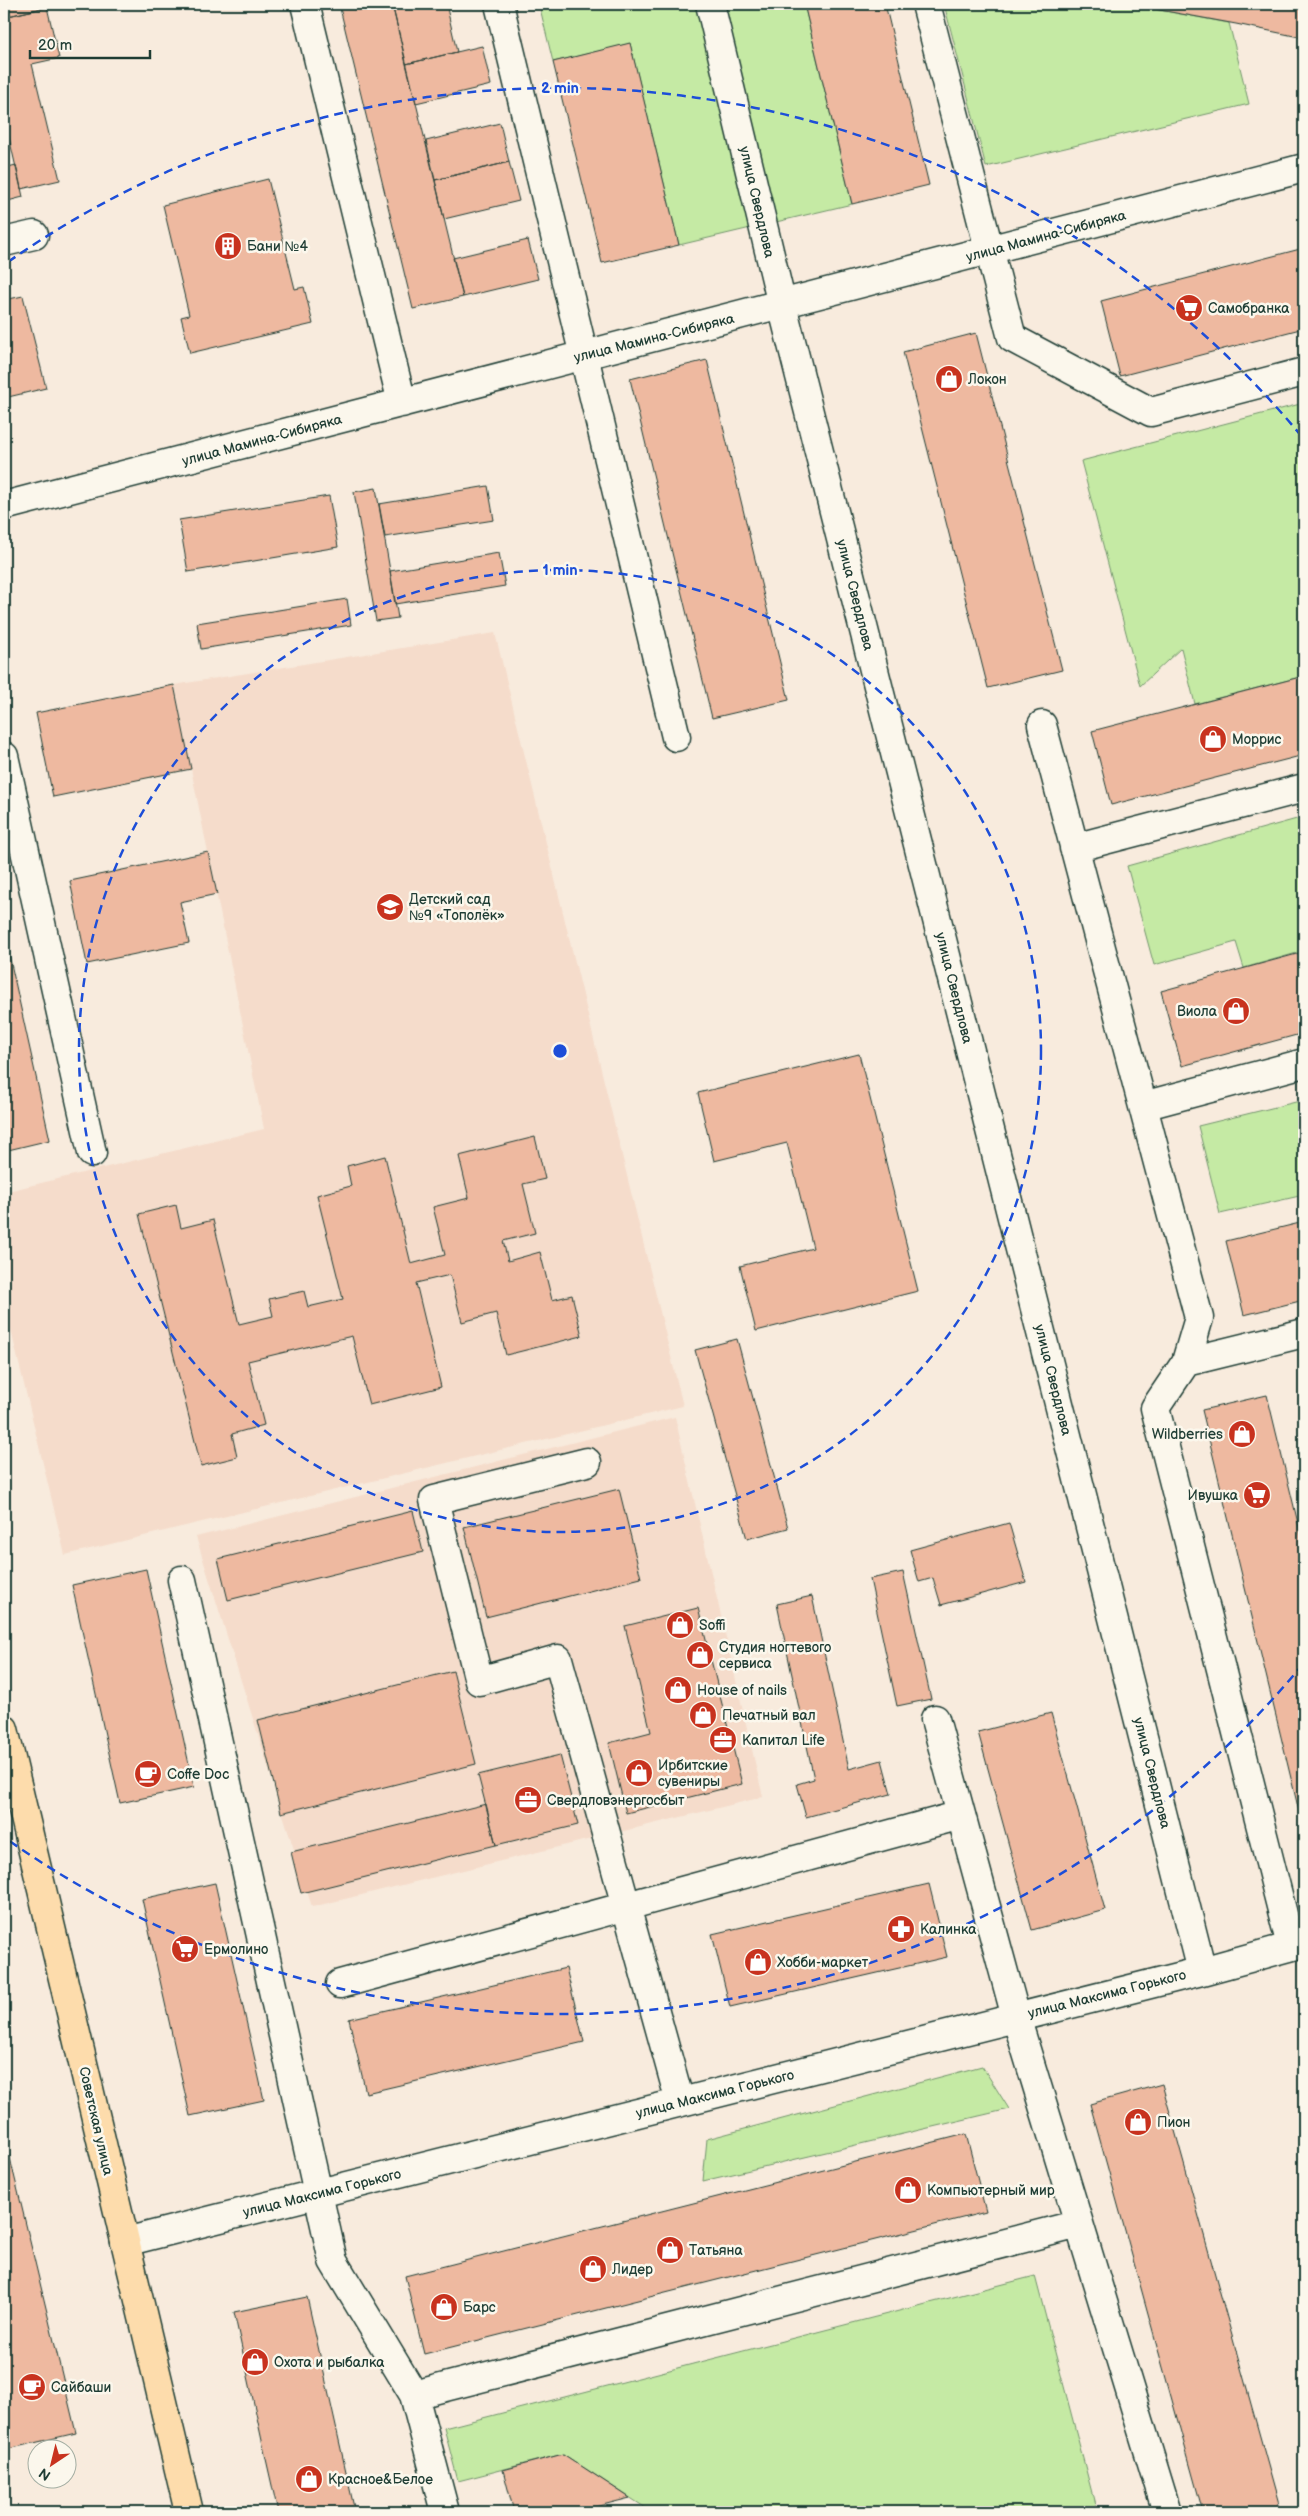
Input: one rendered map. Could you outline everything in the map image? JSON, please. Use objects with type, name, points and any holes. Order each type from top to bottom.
[{"type":"main road","name":"Советская улица","points":[[6,1747],[189,2512]]},
{"type":"street","points":[[305,4],[402,404]]},
{"type":"street","points":[[499,4],[676,737]]},
{"type":"street","name":"улица Свердлова","points":[[710,4],[782,305],[1202,1971]]},
{"type":"street","points":[[926,4],[1012,338],[1151,412],[1304,372]]},
{"type":"street","name":"улица Мамина-Сибиряка","points":[[4,506],[1304,168]]},
{"type":"street","points":[[4,242],[34,234]]},
{"type":"street","points":[[1042,725],[1200,1318],[1186,1362],[1155,1408],[1298,1944]]},
{"type":"street","points":[[4,756],[92,1153]]},
{"type":"street","points":[[1074,848],[1304,788]]},
{"type":"street","points":[[1143,1106],[1304,1063]]},
{"type":"street","points":[[1186,1362],[1304,1334]]},
{"type":"street","points":[[587,1462],[434,1500],[479,1680],[558,1659],[680,2102]]},
{"type":"street","points":[[182,1580],[333,2261],[414,2395],[445,2512]]},
{"type":"street","points":[[934,1719],[1016,2018],[1167,2512]]},
{"type":"street","points":[[340,1984],[961,1815]]},
{"type":"street","name":"улица Максима Горького","points":[[125,2242],[1202,1971],[1298,1944]]},
{"type":"street","points":[[414,2395],[1079,2224]]},
{"type":"shaded area","name":"Детский сад №9 «Тополёк»","points":[[495,633],[683,1406],[65,1555],[4,1301],[4,1192],[264,1129],[174,685]]},
{"type":"shaded area","points":[[675,1417],[763,1797],[312,1907],[196,1537]]},
{"type":"green space","points":[[539,4],[804,4],[852,204],[679,245],[630,44],[553,62]]},
{"type":"green space","points":[[944,4],[1128,4],[1229,23],[1249,104],[986,167]]},
{"type":"green space","points":[[1304,403],[1304,676],[1195,704],[1181,648],[1140,686],[1081,461]]},
{"type":"green space","points":[[1304,817],[1304,951],[1244,968],[1236,942],[1154,965],[1127,866]]},
{"type":"green space","points":[[1304,1100],[1304,1195],[1220,1214],[1198,1126]]},
{"type":"green space","points":[[982,2066],[1009,2109],[703,2181],[707,2139]]},
{"type":"green space","points":[[1035,2276],[1097,2512],[652,2512],[563,2454],[458,2481],[444,2428]]},
{"type":"building","points":[[4,4],[46,4],[47,7],[4,17]]},
{"type":"building","points":[[339,4],[392,4],[463,297],[413,309]]},
{"type":"building","points":[[392,4],[446,4],[457,52],[406,64]]},
{"type":"building","points":[[804,4],[885,4],[929,185],[852,204]]},
{"type":"building","points":[[1127,4],[1304,4],[1304,38],[1236,24]]},
{"type":"building","points":[[47,7],[59,58],[32,64],[60,180],[21,189],[4,116],[4,17]]},
{"type":"building","points":[[630,43],[679,245],[602,263],[553,62]]},
{"type":"building","points":[[482,46],[491,85],[416,103],[406,64]]},
{"type":"building","points":[[500,123],[509,162],[435,180],[426,141]]},
{"type":"building","points":[[509,162],[519,201],[444,219],[435,180]]},
{"type":"building","points":[[16,165],[23,197],[4,202],[4,168]]},
{"type":"building","name":"Бани №4","points":[[268,179],[295,289],[304,287],[313,324],[190,353],[181,317],[189,315],[163,205]]},
{"type":"building","points":[[528,240],[538,279],[463,297],[453,258]]},
{"type":"building","points":[[1304,248],[1304,328],[1120,376],[1101,301]]},
{"type":"building","points":[[23,296],[46,388],[4,398],[4,300]]},
{"type":"building","points":[[976,333],[1062,670],[988,688],[903,352]]},
{"type":"building","points":[[707,360],[789,700],[712,718],[630,379]]},
{"type":"building","points":[[488,486],[494,520],[385,537],[379,504]]},
{"type":"building","points":[[376,488],[398,618],[376,621],[354,492]]},
{"type":"building","points":[[329,496],[338,547],[188,572],[179,520]]},
{"type":"building","points":[[499,553],[505,586],[395,604],[390,571]]},
{"type":"building","points":[[347,599],[351,625],[201,649],[197,623]]},
{"type":"building","points":[[1304,676],[1304,755],[1111,805],[1092,731]]},
{"type":"building","points":[[174,685],[191,769],[53,797],[36,713]]},
{"type":"building","points":[[208,852],[217,894],[180,902],[189,943],[87,964],[70,881]]},
{"type":"building","points":[[4,932],[50,1140],[4,1151]]},
{"type":"building","points":[[1304,952],[1304,1033],[1182,1066],[1161,991]]},
{"type":"building","points":[[859,1054],[918,1291],[756,1331],[740,1266],[813,1248],[787,1143],[714,1161],[698,1093]]},
{"type":"building","points":[[535,1137],[545,1179],[523,1184],[535,1233],[503,1241],[508,1261],[540,1252],[552,1300],[572,1295],[582,1336],[506,1355],[496,1313],[462,1322],[450,1275],[416,1283],[441,1387],[369,1405],[352,1336],[248,1361],[264,1425],[232,1434],[237,1457],[201,1466],[139,1214],[176,1205],[181,1228],[213,1220],[239,1324],[273,1316],[269,1299],[304,1291],[308,1307],[343,1299],[317,1195],[351,1186],[347,1166],[385,1156],[411,1264],[445,1255],[433,1207],[469,1198],[459,1156]]},
{"type":"building","points":[[1304,1222],[1304,1300],[1244,1315],[1226,1241]]},
{"type":"building","points":[[737,1339],[788,1528],[747,1539],[695,1350]]},
{"type":"building","points":[[1267,1395],[1304,1548],[1304,1832],[1202,1410]]},
{"type":"building","points":[[619,1489],[641,1578],[486,1617],[464,1527]]},
{"type":"building","points":[[413,1511],[423,1552],[228,1600],[218,1559]]},
{"type":"building","points":[[1009,1523],[1026,1582],[941,1605],[933,1578],[919,1582],[910,1550]]},
{"type":"building","points":[[146,1569],[194,1787],[120,1803],[72,1585]]},
{"type":"building","points":[[903,1572],[931,1699],[897,1706],[870,1579]]},
{"type":"building","points":[[812,1596],[849,1769],[882,1760],[891,1794],[806,1817],[797,1784],[814,1779],[777,1604]]},
{"type":"building","points":[[698,1608],[742,1784],[626,1813],[609,1743],[651,1732],[625,1626]]},
{"type":"building","points":[[453,1671],[476,1764],[281,1813],[258,1720]]},
{"type":"building","points":[[1051,1713],[1105,1910],[1032,1930],[978,1732]]},
{"type":"building","points":[[560,1755],[578,1825],[496,1845],[478,1775]]},
{"type":"building","points":[[486,1804],[496,1845],[301,1893],[291,1852]]},
{"type":"building","points":[[215,1883],[264,2100],[190,2116],[142,1899]]},
{"type":"building","points":[[929,1884],[947,1957],[730,2007],[712,1934]]},
{"type":"building","points":[[566,1968],[584,2042],[366,2093],[349,2019]]},
{"type":"building","points":[[1162,2084],[1281,2512],[1203,2512],[1090,2104]]},
{"type":"building","points":[[4,2133],[76,2433],[55,2438],[28,2438],[28,2444],[4,2450]]},
{"type":"building","points":[[966,2134],[986,2212],[424,2354],[405,2276]]},
{"type":"building","points":[[307,2297],[355,2512],[278,2512],[266,2459],[234,2312]]},
{"type":"building","points":[[563,2454],[630,2498],[575,2512],[514,2512],[503,2470]]},
{"type":"place","name":"Бани №4","points":[[228,246]]},
{"type":"place","name":"Самобранка","points":[[1189,308]]},
{"type":"place","name":"Локон","points":[[949,379]]},
{"type":"place","name":"Моррис","points":[[1213,739]]},
{"type":"place","name":"Детский сад №9 «Тополёк»","points":[[390,907]]},
{"type":"place","name":"Виола","points":[[1236,1011]]},
{"type":"place","name":"Wildberries","points":[[1242,1434]]},
{"type":"place","name":"Ивушка","points":[[1257,1495]]},
{"type":"place","name":"Soffi","points":[[680,1625]]},
{"type":"place","name":"Студия ногтевого сервиса","points":[[700,1655]]},
{"type":"place","name":"House of nails","points":[[678,1690]]},
{"type":"place","name":"Печатный вал","points":[[703,1715]]},
{"type":"place","name":"Капитал Life","points":[[723,1740]]},
{"type":"place","name":"Ирбитские сувениры","points":[[639,1773]]},
{"type":"place","name":"Coffe Doc","points":[[148,1774]]},
{"type":"place","name":"Свердловэнергосбыт","points":[[528,1800]]},
{"type":"place","name":"Калинка","points":[[901,1929]]},
{"type":"place","name":"Ермолино","points":[[185,1949]]},
{"type":"place","name":"Хобби-маркет","points":[[758,1962]]},
{"type":"place","name":"Пион","points":[[1138,2122]]},
{"type":"place","name":"Компьютерный мир","points":[[908,2190]]},
{"type":"place","name":"Татьяна","points":[[670,2250]]},
{"type":"place","name":"Лидер","points":[[593,2269]]},
{"type":"place","name":"Барс","points":[[444,2307]]},
{"type":"place","name":"Охота и рыбалка","points":[[255,2362]]},
{"type":"place","name":"Сайбаши","points":[[32,2387]]},
{"type":"place","name":"Красное&Белое","points":[[309,2479]]}]
